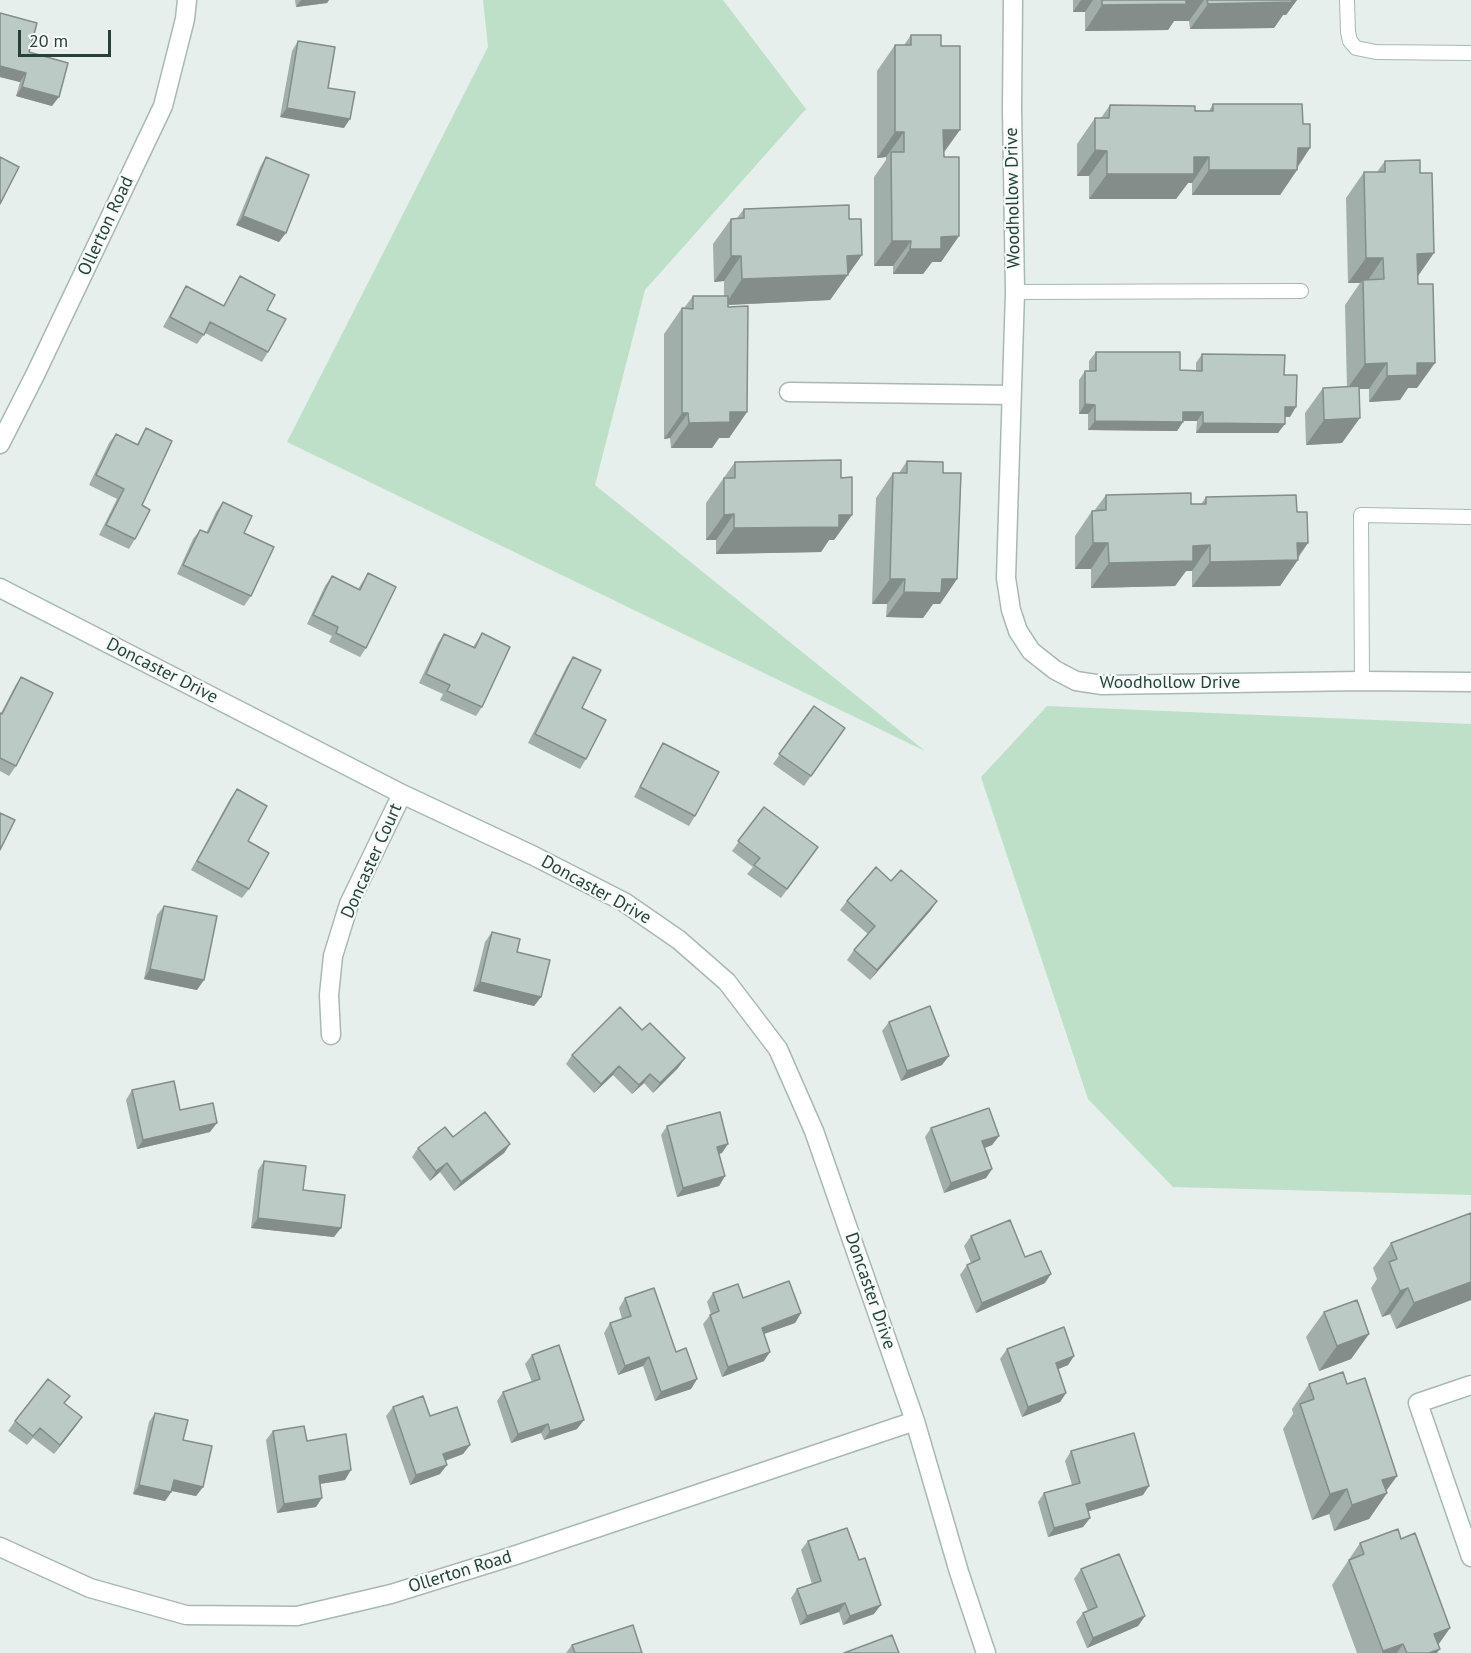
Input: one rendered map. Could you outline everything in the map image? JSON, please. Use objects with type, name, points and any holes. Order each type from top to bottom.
[{"type":"street","name":"Ollerton Road","points":[[0,444],[163,106],[185,19],[187,0]]},
{"type":"street","name":"Woodhollow Drive","points":[[1013,0],[1015,292],[1006,578],[1011,610],[1018,631],[1031,651],[1055,670],[1076,681],[1102,685],[1362,681],[1471,682]]},
{"type":"street","points":[[789,392],[1011,395]]},
{"type":"street","name":"Doncaster Drive","points":[[0,588],[402,794],[534,856],[624,902],[679,940],[726,982],[778,1049],[814,1131],[915,1421],[959,1572],[986,1653]]},
{"type":"street","name":"Doncaster Court","points":[[332,1035],[329,995],[333,956],[349,904],[402,794]]},
{"type":"street","points":[[1471,1385],[1418,1403],[1471,1557]]},
{"type":"street","name":"Ollerton Road","points":[[0,1547],[90,1588],[186,1615],[297,1616],[391,1594],[516,1556],[915,1421]]},
{"type":"lane","points":[[1347,0],[1348,33],[1350,41],[1356,48],[1376,52],[1471,53]]},
{"type":"lane","points":[[1015,292],[1301,291]]},
{"type":"lane","points":[[1362,681],[1361,515],[1471,517]]},
{"type":"green space","points":[[483,0],[723,0],[806,109],[645,290],[595,485],[925,751],[287,442],[488,47]]},
{"type":"green space","points":[[1047,706],[1471,724],[1471,1195],[1173,1187],[1088,1099],[981,777]]},
{"type":"building","points":[[1102,0],[1186,0],[1186,4],[1102,5]]},
{"type":"building","points":[[1207,0],[1292,0],[1292,2],[1208,4]]},
{"type":"building","points":[[0,13],[37,23],[29,52],[68,63],[59,97],[22,87],[26,73],[0,66]]},
{"type":"building","points":[[911,35],[941,35],[941,46],[960,46],[960,130],[943,130],[944,157],[959,157],[959,236],[941,237],[941,249],[910,249],[911,241],[892,241],[891,152],[904,152],[904,132],[895,132],[895,45],[911,45]]},
{"type":"building","points":[[298,41],[335,47],[328,88],[355,92],[350,119],[287,108]]},
{"type":"building","points":[[1213,104],[1302,104],[1303,124],[1310,124],[1310,148],[1298,148],[1297,170],[1209,170],[1209,157],[1194,157],[1194,174],[1107,174],[1107,151],[1095,150],[1095,118],[1109,118],[1110,105],[1195,106],[1195,111],[1213,111]]},
{"type":"building","points":[[0,157],[19,167],[0,204]]},
{"type":"building","points":[[266,157],[309,175],[286,233],[243,216]]},
{"type":"building","points":[[1420,160],[1420,173],[1432,173],[1434,253],[1417,254],[1418,284],[1433,284],[1435,363],[1417,363],[1417,375],[1387,376],[1387,363],[1365,364],[1363,280],[1384,279],[1383,258],[1366,258],[1364,172],[1385,172],[1385,161]]},
{"type":"building","points":[[849,205],[849,219],[861,219],[862,255],[847,256],[848,275],[742,279],[741,256],[731,256],[731,219],[744,218],[744,209]]},
{"type":"building","points":[[240,276],[275,295],[267,310],[286,319],[268,352],[210,322],[204,335],[170,317],[186,286],[224,306]]},
{"type":"building","points":[[693,296],[728,296],[728,307],[748,306],[747,412],[730,412],[730,422],[689,423],[688,413],[682,413],[682,308],[693,309]]},
{"type":"building","points":[[1096,352],[1180,352],[1180,370],[1202,371],[1202,354],[1285,355],[1284,375],[1297,375],[1296,407],[1285,407],[1285,424],[1203,423],[1203,412],[1183,412],[1183,422],[1095,421],[1095,405],[1085,404],[1085,371],[1096,371]]},
{"type":"building","points":[[1359,386],[1360,418],[1324,420],[1323,388]]},
{"type":"building","points":[[146,428],[172,441],[142,505],[150,510],[135,539],[106,525],[124,489],[96,475],[116,434],[138,445]]},
{"type":"building","points":[[841,460],[841,478],[852,477],[852,515],[839,515],[839,527],[734,528],[734,514],[724,515],[724,478],[735,478],[735,462]]},
{"type":"building","points":[[907,461],[943,462],[943,473],[961,473],[957,579],[942,579],[941,593],[904,592],[905,579],[890,579],[893,473],[907,473]]},
{"type":"building","points":[[1191,493],[1191,504],[1206,504],[1206,497],[1296,495],[1297,512],[1307,512],[1308,543],[1297,543],[1298,560],[1210,562],[1210,545],[1193,546],[1193,561],[1109,563],[1108,543],[1093,543],[1092,511],[1106,510],[1106,495]]},
{"type":"building","points":[[223,502],[252,516],[244,533],[274,547],[251,596],[183,565],[200,530],[208,533]]},
{"type":"building","points":[[368,573],[396,587],[366,648],[336,633],[338,627],[313,615],[332,576],[360,590]]},
{"type":"building","points":[[482,633],[510,647],[482,707],[447,691],[450,685],[426,674],[444,634],[475,648]]},
{"type":"building","points":[[573,657],[601,670],[582,708],[606,720],[586,759],[535,734]]},
{"type":"building","points":[[21,677],[53,693],[16,766],[0,758],[0,713],[2,714]]},
{"type":"building","points":[[814,706],[845,728],[811,776],[779,754]]},
{"type":"building","points":[[663,743],[719,772],[695,816],[640,787]]},
{"type":"building","points":[[237,789],[267,806],[248,841],[269,853],[249,889],[197,861]]},
{"type":"building","points":[[764,807],[818,847],[787,889],[754,865],[760,858],[738,841]]},
{"type":"building","points":[[0,813],[15,820],[0,850]]},
{"type":"building","points":[[876,867],[891,881],[901,870],[937,901],[877,970],[854,950],[875,926],[847,901]]},
{"type":"building","points":[[164,906],[217,916],[204,980],[150,969]]},
{"type":"building","points":[[492,932],[520,939],[517,952],[550,960],[541,997],[480,982]]},
{"type":"building","points":[[930,1006],[949,1056],[907,1071],[889,1022]]},
{"type":"building","points":[[620,1007],[642,1030],[650,1023],[685,1058],[660,1083],[650,1074],[639,1085],[619,1066],[601,1084],[572,1055]]},
{"type":"building","points":[[174,1081],[180,1110],[213,1103],[217,1123],[143,1140],[132,1090]]},
{"type":"building","points":[[989,1108],[999,1136],[982,1141],[992,1169],[951,1183],[931,1128]]},
{"type":"building","points":[[485,1112],[510,1144],[461,1182],[447,1163],[436,1171],[418,1148],[445,1127],[453,1137]]},
{"type":"building","points":[[720,1112],[728,1144],[717,1147],[725,1176],[683,1188],[667,1126]]},
{"type":"building","points":[[264,1161],[306,1166],[303,1190],[345,1195],[341,1228],[258,1218]]},
{"type":"building","points":[[1471,1213],[1471,1282],[1414,1303],[1408,1288],[1400,1291],[1389,1262],[1397,1259],[1391,1243]]},
{"type":"building","points":[[1010,1220],[1025,1257],[1041,1251],[1051,1274],[982,1303],[967,1265],[980,1259],[971,1236]]},
{"type":"building","points":[[789,1281],[801,1313],[762,1328],[770,1352],[728,1367],[710,1315],[719,1311],[713,1293],[738,1284],[743,1298]]},
{"type":"building","points":[[654,1288],[676,1352],[686,1348],[697,1379],[661,1392],[649,1357],[625,1366],[610,1323],[631,1316],[625,1298]]},
{"type":"building","points":[[1357,1300],[1369,1334],[1337,1346],[1324,1312]]},
{"type":"building","points":[[1064,1327],[1074,1356],[1056,1363],[1066,1393],[1028,1407],[1007,1349]]},
{"type":"building","points":[[559,1345],[584,1420],[550,1431],[548,1424],[518,1434],[503,1392],[540,1379],[532,1355]]},
{"type":"building","points":[[1343,1372],[1347,1384],[1365,1378],[1397,1476],[1382,1480],[1387,1493],[1352,1505],[1347,1489],[1330,1494],[1300,1404],[1314,1399],[1309,1384]]},
{"type":"building","points":[[48,1379],[70,1396],[64,1403],[82,1417],[60,1445],[40,1428],[33,1436],[15,1421]]},
{"type":"building","points":[[423,1396],[430,1416],[457,1407],[470,1445],[443,1454],[447,1465],[416,1475],[393,1407]]},
{"type":"building","points":[[155,1413],[188,1420],[183,1440],[212,1446],[203,1487],[174,1480],[171,1492],[139,1485]]},
{"type":"building","points":[[304,1426],[307,1441],[346,1434],[351,1470],[319,1476],[322,1498],[284,1504],[273,1431]]},
{"type":"building","points":[[1134,1433],[1149,1486],[1086,1504],[1090,1518],[1054,1528],[1044,1493],[1080,1483],[1071,1451]]},
{"type":"building","points":[[847,1528],[859,1560],[865,1558],[881,1605],[850,1616],[845,1603],[807,1616],[797,1589],[821,1581],[808,1541]]},
{"type":"building","points":[[1398,1529],[1401,1539],[1415,1533],[1450,1628],[1434,1634],[1440,1649],[1429,1653],[1407,1653],[1403,1644],[1383,1651],[1349,1560],[1364,1554],[1360,1543]]},
{"type":"building","points":[[1119,1554],[1145,1616],[1093,1638],[1083,1613],[1097,1607],[1081,1569]]},
{"type":"building","points":[[633,1625],[642,1653],[575,1653],[572,1645]]},
{"type":"building","points":[[892,1635],[899,1653],[844,1653]]}]
